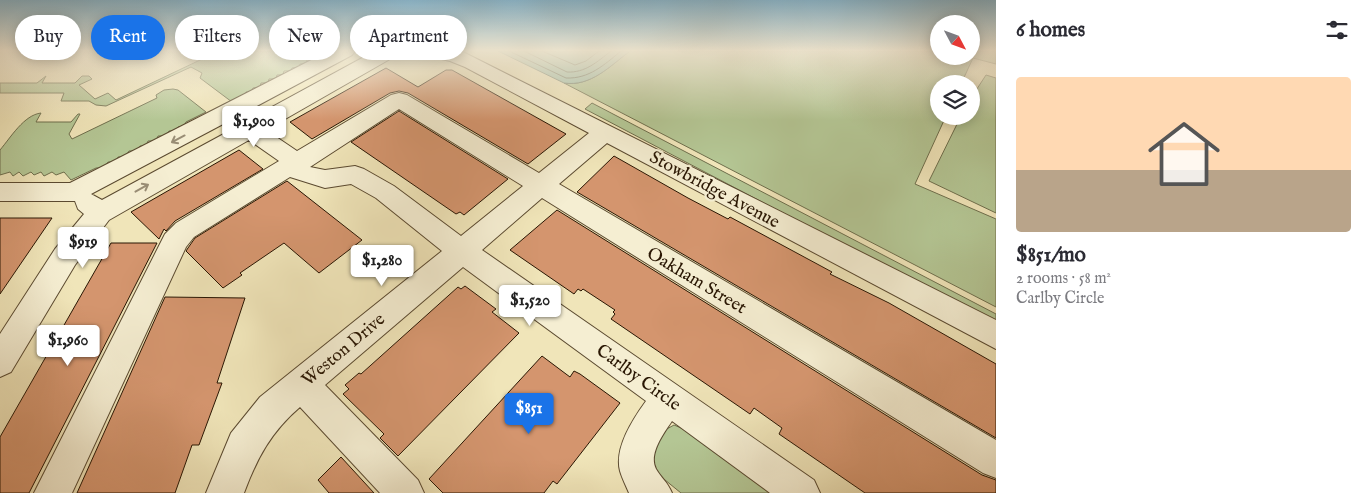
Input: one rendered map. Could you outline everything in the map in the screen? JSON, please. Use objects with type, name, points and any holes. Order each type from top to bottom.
[{"type":"street","points":[[0,192],[74,192],[301,74]]},
{"type":"street","points":[[0,362],[65,257],[100,213],[349,74]]},
{"type":"street","name":"Stowbridge Avenue","points":[[493,74],[996,335]]},
{"type":"street","name":"Oakham Street","points":[[294,161],[399,100],[996,460]]},
{"type":"street","name":"Carlby Circle","points":[[226,113],[294,161],[300,173],[312,178],[326,179],[356,175],[385,192],[462,250],[801,493]]},
{"type":"street","name":"Weston Drive","points":[[225,493],[244,446],[272,410],[605,132]]},
{"type":"street","points":[[52,493],[175,241],[184,230],[294,161]]},
{"type":"street","points":[[74,192],[100,213]]},
{"type":"street","points":[[302,385],[406,493]]},
{"type":"street","points":[[653,493],[640,477],[636,461],[640,440],[668,398]]},
{"type":"shaded area","points":[[171,74],[176,74],[106,106],[96,105],[89,101],[61,101],[64,93],[0,93],[0,83],[37,83],[46,76],[42,83],[75,83],[82,76],[89,76],[92,79],[79,85],[95,99],[108,93],[116,100]]},
{"type":"shaded area","points":[[202,74],[283,74],[277,75],[276,79],[269,79],[268,83],[261,83],[260,87],[253,88],[251,92],[246,92],[245,95],[232,102],[200,78]]},
{"type":"shaded area","points":[[599,74],[966,74],[930,75],[930,125],[942,125],[915,184],[996,219],[996,307],[564,83],[582,82]]},
{"type":"shaded area","points":[[986,75],[996,78],[996,213],[929,181],[957,125],[980,125],[980,84]]},
{"type":"shaded area","points":[[164,90],[178,90],[206,112],[186,122],[184,126],[178,127],[176,131],[169,131],[166,136],[158,136],[156,141],[148,141],[146,146],[140,146],[137,151],[129,151],[125,157],[118,157],[116,162],[108,162],[104,168],[96,168],[71,180],[64,172],[56,175],[52,172],[44,176],[41,172],[34,175],[31,172],[23,176],[19,172],[13,176],[10,172],[0,175],[0,150],[23,122],[35,115],[41,113],[36,122],[71,122],[80,114],[69,134],[72,139],[157,98],[156,95]]},
{"type":"shaded area","points":[[592,103],[996,314],[996,325],[585,109]]},
{"type":"shaded area","points":[[674,425],[686,430],[772,493],[681,493],[654,471],[651,449],[665,430]]},
{"type":"water","points":[[545,74],[600,74],[583,82],[564,83]]},
{"type":"building","points":[[375,74],[396,74],[418,87],[439,74],[459,74],[566,134],[528,164],[408,93],[399,91],[390,93],[312,139],[290,122]]},
{"type":"building","points":[[399,111],[508,179],[464,215],[460,212],[456,214],[351,142]]},
{"type":"building","points":[[239,150],[263,169],[175,221],[166,231],[164,229],[159,239],[131,212]]},
{"type":"building","points":[[614,156],[688,198],[728,219],[730,217],[832,272],[830,274],[889,303],[996,364],[996,438],[577,192]]},
{"type":"building","points":[[287,181],[362,240],[319,273],[284,243],[240,273],[242,275],[223,288],[186,251],[195,238]]},
{"type":"building","points":[[557,210],[982,475],[996,480],[996,493],[865,493],[779,434],[782,428],[754,408],[750,414],[611,319],[615,314],[613,312],[615,310],[583,289],[581,291],[578,289],[574,294],[510,250]]},
{"type":"building","points":[[0,218],[52,218],[0,294]]},
{"type":"building","points":[[111,243],[157,243],[29,493],[0,493],[0,437]]},
{"type":"building","points":[[465,286],[496,309],[492,312],[519,333],[398,456],[380,438],[384,434],[343,394],[349,389],[345,385],[359,373],[361,374],[458,287],[461,289]]},
{"type":"building","points":[[165,297],[245,298],[217,383],[222,383],[199,445],[192,445],[175,493],[77,493]]},
{"type":"building","points":[[542,356],[570,377],[574,371],[580,374],[620,403],[557,484],[553,481],[544,493],[443,493],[429,479]]},
{"type":"building","points":[[341,457],[374,493],[329,493],[318,480]]}]
